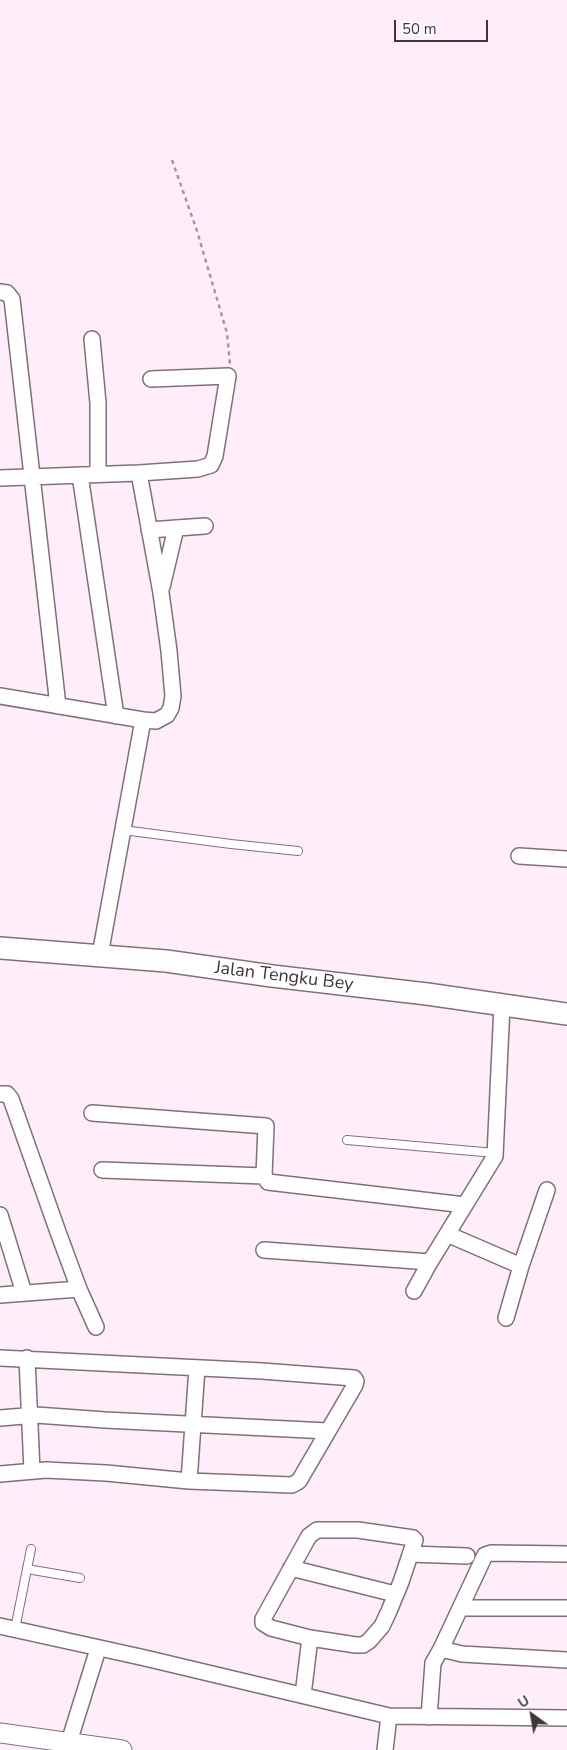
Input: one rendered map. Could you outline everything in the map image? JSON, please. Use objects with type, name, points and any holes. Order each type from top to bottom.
[{"type":"main road","name":"Jalan Tengku Bey","points":[[0,948],[166,961],[567,1014]]},
{"type":"street","points":[[0,292],[7,292],[12,299],[58,706]]},
{"type":"street","points":[[92,340],[98,403],[98,474]]},
{"type":"street","points":[[0,478],[139,473],[198,468],[211,465],[215,456],[228,376],[151,379]]},
{"type":"street","points":[[0,696],[143,720],[156,721],[167,715],[171,708],[173,696],[169,651],[161,593],[139,473]]},
{"type":"street","points":[[80,475],[116,716]]},
{"type":"street","points":[[149,530],[206,526]]},
{"type":"street","points":[[161,593],[176,528]]},
{"type":"street","points":[[100,956],[143,720]]},
{"type":"street","points":[[519,856],[567,859]]},
{"type":"street","points":[[414,1291],[495,1156],[502,1005]]},
{"type":"street","points":[[0,1094],[7,1094],[12,1099],[79,1290],[96,1327]]},
{"type":"street","points":[[92,1113],[266,1126],[264,1176],[268,1182],[465,1205]]},
{"type":"street","points":[[102,1170],[264,1176]]},
{"type":"street","points":[[506,1318],[521,1266],[547,1190]]},
{"type":"street","points":[[0,1215],[24,1293]]},
{"type":"street","points":[[447,1234],[521,1266]]},
{"type":"street","points":[[264,1250],[430,1262]]},
{"type":"street","points":[[0,1295],[79,1290]]},
{"type":"street","points":[[0,1358],[197,1368],[354,1378],[356,1380],[355,1385],[299,1481],[292,1485],[189,1481],[106,1473],[32,1471],[0,1474]]},
{"type":"street","points":[[27,1358],[28,1416],[32,1471]]},
{"type":"street","points":[[189,1481],[197,1368]]},
{"type":"street","points":[[0,1418],[36,1414],[105,1420],[328,1431]]},
{"type":"street","points":[[317,1530],[358,1530],[411,1536],[415,1540],[410,1554],[401,1582],[382,1626],[366,1644],[356,1645],[310,1638],[271,1628],[263,1623],[263,1616],[309,1536],[317,1530]]},
{"type":"street","points":[[430,1717],[433,1664],[485,1556],[491,1553],[567,1554]]},
{"type":"street","points":[[410,1554],[468,1556]]},
{"type":"street","points":[[291,1568],[395,1594]]},
{"type":"street","points":[[461,1608],[567,1608]]},
{"type":"street","points":[[7,1627],[389,1716],[567,1718]]},
{"type":"street","points":[[303,1695],[310,1638]]},
{"type":"street","points":[[69,1742],[98,1649]]},
{"type":"street","points":[[441,1649],[462,1654],[567,1660]]},
{"type":"street","points":[[385,1750],[389,1716]]},
{"type":"street","points":[[0,1733],[122,1750]]},
{"type":"lane","points":[[123,830],[231,844],[298,850]]},
{"type":"lane","points":[[347,1140],[495,1153]]},
{"type":"lane","points":[[7,1627],[27,1568],[31,1549]]},
{"type":"lane","points":[[27,1568],[80,1578]]},
{"type":"path","points":[[172,160],[197,231],[228,333],[230,366],[228,376]]}]
